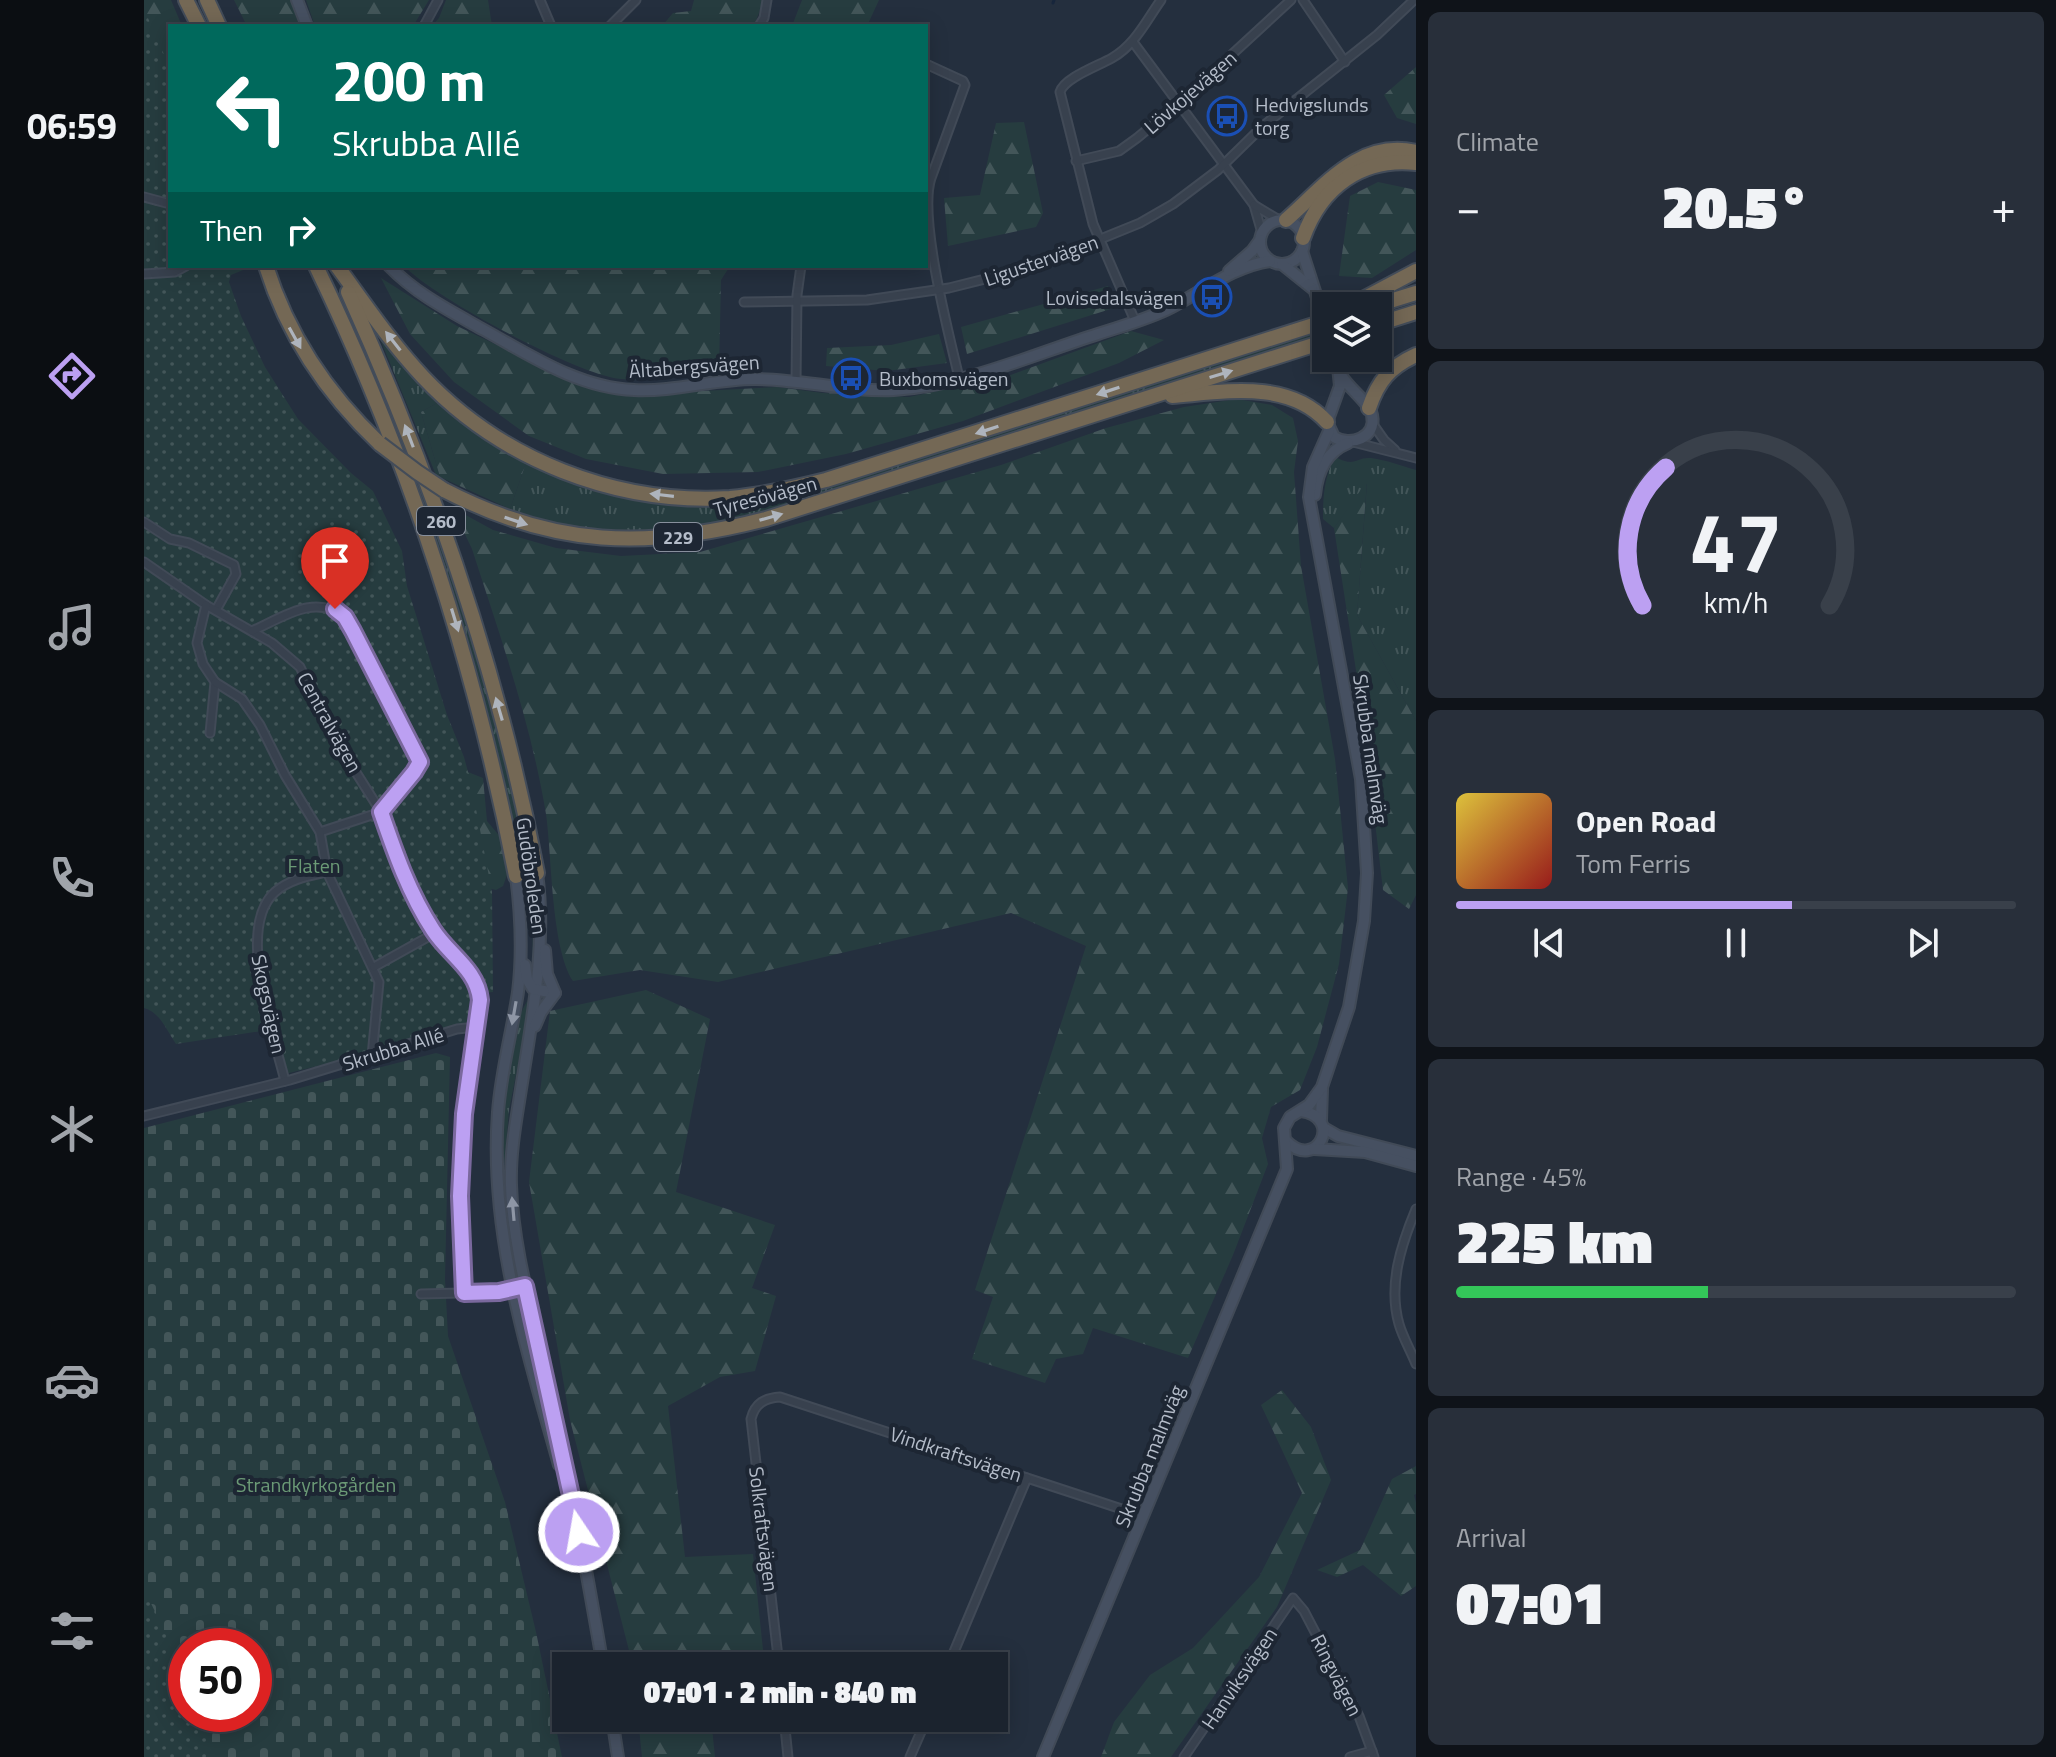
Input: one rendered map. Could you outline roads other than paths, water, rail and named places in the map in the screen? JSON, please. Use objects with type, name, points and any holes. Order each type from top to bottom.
[{"type":"highway","points":[[186,0],[198,24]]},
{"type":"highway","points":[[207,0],[218,24]]},
{"type":"highway","points":[[1282,220],[1359,158],[1394,149],[1416,152]]},
{"type":"highway","points":[[1303,245],[1316,209],[1333,190],[1355,173],[1381,162],[1416,163]]},
{"type":"highway","name":"Tyresövägen","points":[[267,268],[292,334],[306,357],[339,403],[380,444],[444,490],[493,513],[549,530],[591,538],[629,540],[682,537],[766,519],[1312,345]]},
{"type":"highway","name":"Gudöbroleden","points":[[317,268],[368,381],[435,559],[477,696],[516,876]]},
{"type":"highway","name":"Tyresövägen","points":[[338,268],[392,341],[424,378],[489,432],[537,461],[565,473],[602,485],[668,497],[731,497],[826,480],[1312,324]]},
{"type":"highway","name":"Gudöbroleden","points":[[338,268],[407,429],[455,563],[507,737],[537,873]]},
{"type":"highway","points":[[1376,292],[1416,271]]},
{"type":"highway","points":[[1392,300],[1416,293]]},
{"type":"highway","points":[[1392,320],[1416,312]]},
{"type":"highway","points":[[1367,410],[1385,375],[1416,355]]},
{"type":"highway","points":[[1146,397],[1235,391],[1272,393],[1303,404],[1328,426]]},
{"type":"street","points":[[297,0],[306,24]]},
{"type":"street","points":[[425,24],[438,0]]},
{"type":"street","points":[[540,0],[550,24]]},
{"type":"street","points":[[612,24],[636,0]]},
{"type":"street","points":[[760,24],[767,0]]},
{"type":"street","points":[[1135,321],[1099,240],[1060,96],[1062,84],[1112,58],[1133,42],[1161,0]]},
{"type":"street","name":"Lövkojevägen","points":[[1076,161],[1119,151],[1178,104],[1291,0]]},
{"type":"street","points":[[1303,0],[1345,62]]},
{"type":"street","points":[[1223,166],[1263,126],[1345,62],[1414,0]]},
{"type":"street","points":[[1133,42],[1254,205],[1299,228],[1314,292]]},
{"type":"street","points":[[928,65],[963,81],[965,85],[929,185],[932,246],[959,378]]},
{"type":"street","name":"Ligustervägen","points":[[744,302],[867,300],[1011,274],[1140,223],[1173,204],[1223,166]]},
{"type":"street","points":[[144,197],[168,203]]},
{"type":"street","points":[[1254,205],[1264,255],[1270,261],[1282,264],[1312,288]]},
{"type":"street","points":[[1261,236],[1267,225],[1282,220]]},
{"type":"street","name":"Ältabergsvägen","points":[[1208,286],[1244,259],[1261,236]]},
{"type":"street","points":[[1282,264],[1294,260],[1303,245]]},
{"type":"street","name":"Ältabergsvägen","points":[[391,268],[443,307],[580,380],[632,390],[753,379],[892,390],[929,386],[959,378],[1135,321],[1169,308],[1248,266],[1270,261]]},
{"type":"street","points":[[144,274],[175,272],[182,268]]},
{"type":"street","points":[[796,382],[801,268]]},
{"type":"street","points":[[1340,372],[1388,445],[1400,454]]},
{"type":"street","points":[[1341,375],[1334,403],[1327,416],[1334,437],[1416,458]]},
{"type":"street","points":[[1334,403],[1342,398],[1367,410]]},
{"type":"street","points":[[1350,442],[1362,439],[1369,432],[1367,410]]},
{"type":"street","name":"Skrubba malmväg","points":[[1301,1111],[1322,1087],[1339,1042],[1359,961],[1367,873],[1361,779],[1309,483],[1328,426]]},
{"type":"street","name":"Skrubba malmväg","points":[[1313,510],[1321,469],[1333,451],[1350,442]]},
{"type":"street","points":[[144,522],[170,539],[189,543],[234,565],[236,574],[216,610]]},
{"type":"street","name":"Centralvägen","points":[[144,562],[206,605],[272,643],[300,667],[333,736],[381,812],[403,874],[435,933],[476,978],[480,1000],[476,1027]]},
{"type":"street","points":[[206,605],[197,643],[203,664],[215,682],[242,699],[320,832],[327,872],[374,967],[379,982],[372,1056]]},
{"type":"street","points":[[252,631],[309,606],[335,609],[345,617],[420,762],[381,812],[320,832]]},
{"type":"street","points":[[210,733],[215,682]]},
{"type":"street","name":"Skogsvägen","points":[[285,1081],[261,979],[258,924],[262,908],[275,892],[294,880],[327,872]]},
{"type":"street","name":"Gudöbroleden","points":[[537,873],[541,911],[536,991],[514,1135],[511,1183],[517,1246],[585,1559],[601,1652]]},
{"type":"street","name":"Gudöbroleden","points":[[516,876],[522,935],[518,989],[497,1113],[497,1180],[502,1241],[585,1559]]},
{"type":"street","points":[[541,911],[547,974],[555,993]]},
{"type":"street","points":[[374,967],[435,933]]},
{"type":"street","points":[[522,935],[527,979],[536,991],[555,993]]},
{"type":"street","points":[[527,1047],[541,1012],[555,993]]},
{"type":"street","name":"Skrubba Allé","points":[[144,1116],[285,1081],[457,1029],[476,1027],[464,1114],[460,1196],[464,1293]]},
{"type":"street","name":"Skrubba malmväg","points":[[1322,1087],[1323,1124]]},
{"type":"street","points":[[1416,1156],[1338,1136],[1312,1113],[1301,1111],[1290,1117],[1284,1128],[1286,1141],[1295,1149],[1365,1152],[1416,1166]]},
{"type":"street","points":[[1311,1150],[1323,1140],[1323,1124]]},
{"type":"street","name":"Skrubba malmväg","points":[[1043,1757],[1287,1169],[1286,1141]]},
{"type":"street","name":"Skrubba malmväg","points":[[1287,1169],[1311,1150]]},
{"type":"street","points":[[1416,1209],[1406,1234],[1394,1286],[1399,1324],[1416,1364]]},
{"type":"street","points":[[421,1294],[525,1286]]},
{"type":"street","name":"Vindkraftsvägen","points":[[767,1398],[780,1397],[1143,1516]]},
{"type":"street","name":"Solkraftsvägen","points":[[767,1398],[756,1406],[751,1419],[778,1652]]},
{"type":"street","points":[[954,1652],[1027,1478]]},
{"type":"street","name":"Ringvägen","points":[[1293,1598],[1304,1611],[1359,1716],[1373,1754]]},
{"type":"street","name":"Hanviksvägen","points":[[1184,1757],[1293,1598]]},
{"type":"street","points":[[614,1732],[618,1757]]},
{"type":"street","points":[[785,1732],[788,1757]]},
{"type":"street","points":[[910,1757],[921,1732]]},
{"type":"street","points":[[1350,1757],[1373,1754]]},
{"type":"place","name":"Hedvigslunds torg","points":[[1227,116]]},
{"type":"place","name":"Lovisedalsvägen","points":[[1212,297]]},
{"type":"place","name":"Buxbomsvägen","points":[[851,378]]},
{"type":"park label","name":"Flaten","points":[[314,865]]},
{"type":"park label","name":"Strandkyrkogården","points":[[316,1484]]}]
